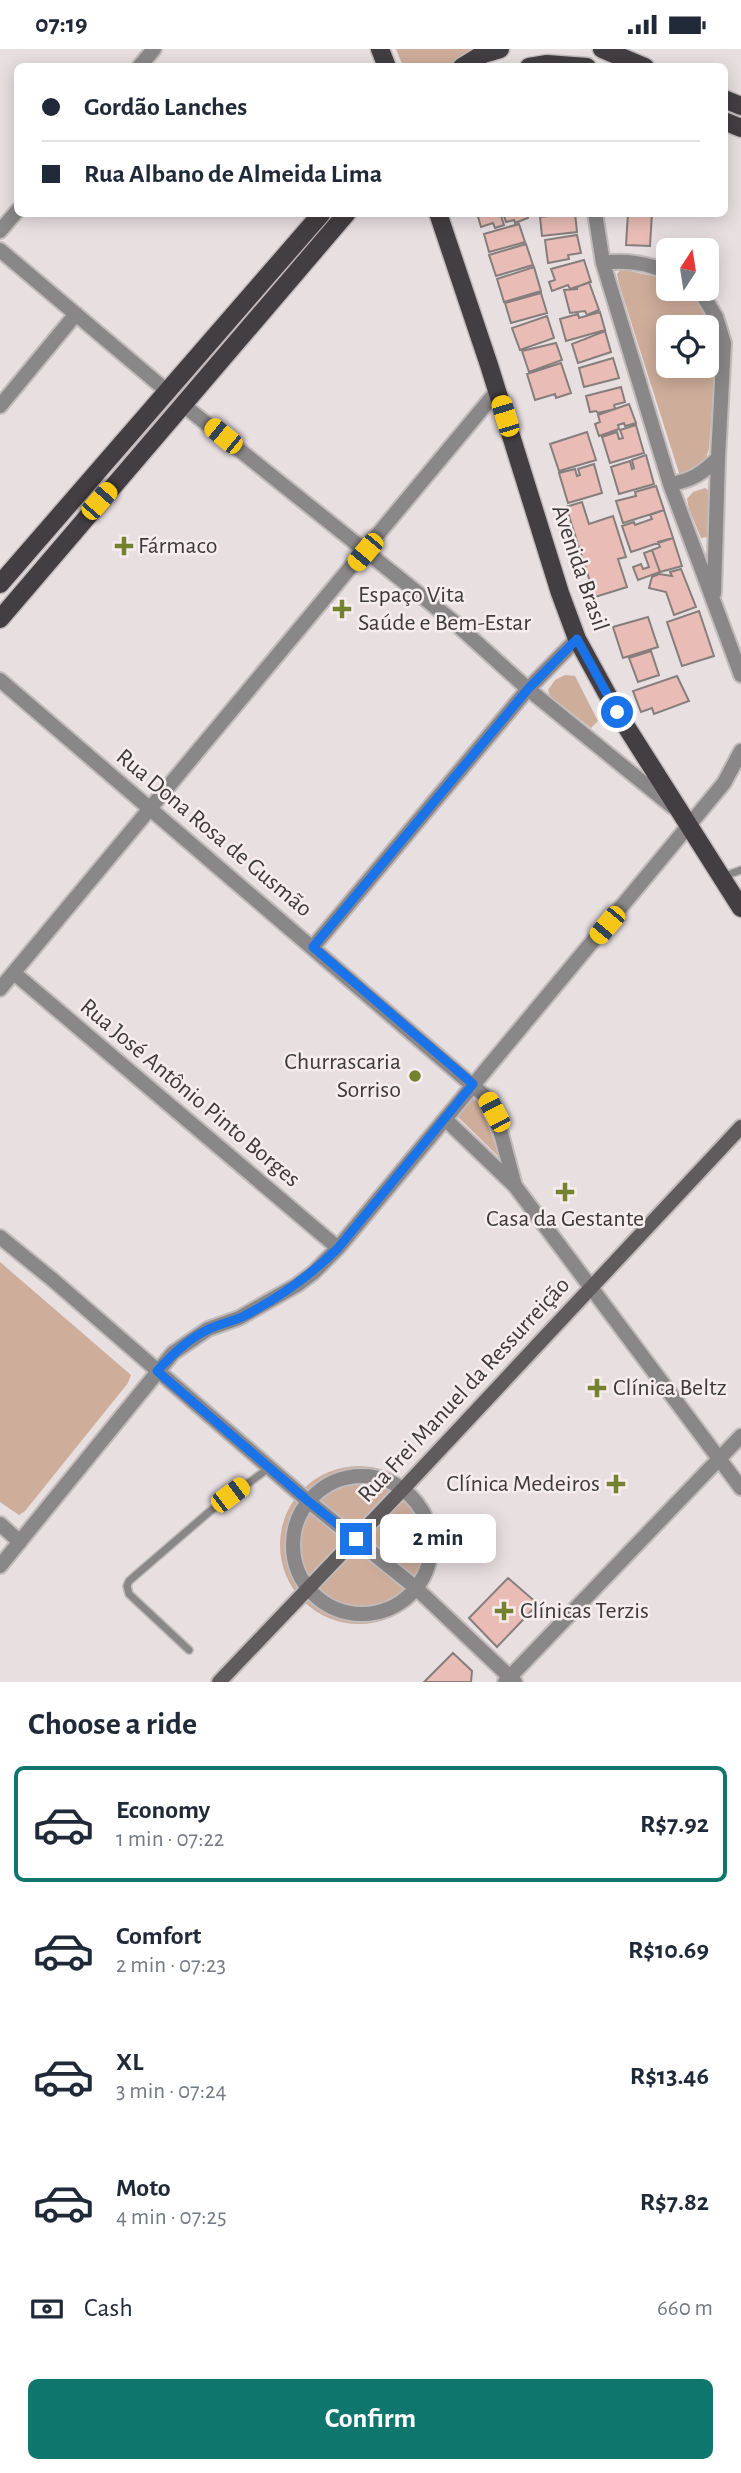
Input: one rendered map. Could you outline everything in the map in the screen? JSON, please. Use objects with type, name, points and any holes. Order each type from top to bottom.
[{"type":"main road","points":[[468,63],[483,54],[500,49]]},
{"type":"main road","points":[[602,49],[635,63]]},
{"type":"main road","points":[[0,584],[320,217]]},
{"type":"main road","points":[[0,619],[344,217]]},
{"type":"main road","name":"Avenida Brasil","points":[[438,217],[577,639],[617,712],[741,908]]},
{"type":"main road","name":"Rua Frei Manuel da Ressurreição","points":[[219,1682],[741,1127]]},
{"type":"street","points":[[142,63],[154,49]]},
{"type":"street","points":[[0,231],[14,215]]},
{"type":"street","points":[[596,217],[603,263],[670,484],[741,675]]},
{"type":"street","points":[[0,250],[168,391]]},
{"type":"street","points":[[603,263],[637,263],[656,269]]},
{"type":"street","points":[[706,301],[716,317],[724,343],[713,601]]},
{"type":"street","points":[[0,406],[76,314]]},
{"type":"street","points":[[0,989],[497,391]]},
{"type":"street","points":[[182,404],[454,622],[528,689],[677,809]]},
{"type":"street","points":[[670,484],[686,482],[704,473],[718,458]]},
{"type":"street","points":[[313,947],[528,689],[577,639]]},
{"type":"street","name":"Rua Dona Rosa de Gusmão","points":[[0,680],[473,1084],[486,1097],[494,1112],[516,1186]]},
{"type":"street","points":[[0,1566],[173,1353],[208,1329],[239,1318],[297,1285],[338,1248],[724,783],[741,751]]},
{"type":"street","name":"Rua José Antônio Pinto Borges","points":[[14,973],[338,1248]]},
{"type":"street","name":"Rua Dona Rosa de Gusmão","points":[[445,1119],[516,1186],[741,1488]]},
{"type":"street","points":[[0,1237],[308,1501],[416,1588],[510,1680],[741,1436]]},
{"type":"street","points":[[353,1476],[371,1476],[403,1489],[415,1500],[424,1514],[430,1536],[430,1560],[425,1575],[416,1588],[401,1602],[383,1611],[362,1615],[342,1612],[323,1603],[307,1589],[295,1565],[292,1538],[295,1524],[308,1501],[336,1480],[353,1476]]},
{"type":"street","points":[[0,1524],[20,1542]]},
{"type":"lane","points":[[721,877],[741,870]]},
{"type":"lane","points":[[190,1650],[128,1594],[127,1586],[209,1512],[270,1468]]},
{"type":"shaded area","points":[[396,49],[487,49],[461,63],[402,63]]},
{"type":"shaded area","points":[[621,269],[656,277],[656,301],[696,301],[705,315],[656,315],[656,378],[714,378],[709,449],[704,464],[687,477],[679,473],[617,274]]},
{"type":"shaded area","points":[[705,488],[711,492],[712,531],[708,537],[701,538],[687,499],[693,492]]},
{"type":"shaded area","points":[[565,675],[575,676],[598,721],[591,728],[550,696],[548,690],[555,680]]},
{"type":"shaded area","points":[[474,1099],[478,1102],[502,1160],[458,1117]]},
{"type":"shaded area","points":[[0,1262],[131,1375],[128,1383],[19,1515],[0,1502]]},
{"type":"shaded area","points":[[359,1466],[389,1472],[415,1489],[432,1515],[438,1545],[432,1575],[415,1601],[389,1618],[359,1624],[329,1618],[303,1601],[286,1575],[280,1545],[286,1515],[303,1489],[329,1472]]},
{"type":"building","points":[[478,217],[501,217],[504,225],[495,228],[493,223],[481,227]]},
{"type":"building","points":[[504,217],[528,218],[515,223],[514,220],[506,222]]},
{"type":"building","points":[[540,217],[575,217],[577,232],[542,236]]},
{"type":"building","points":[[628,217],[652,217],[650,246],[626,245]]},
{"type":"building","points":[[519,224],[525,242],[489,252],[484,234]]},
{"type":"building","points":[[577,235],[581,253],[568,255],[569,259],[548,263],[545,240]]},
{"type":"building","points":[[526,244],[533,265],[496,276],[489,255]]},
{"type":"building","points":[[584,260],[591,282],[570,289],[568,285],[552,291],[549,282],[555,280],[551,269]]},
{"type":"building","points":[[534,267],[541,291],[504,302],[497,279]]},
{"type":"building","points":[[589,282],[599,310],[587,315],[585,311],[570,313],[564,290],[577,289]]},
{"type":"building","points":[[541,293],[547,313],[511,323],[505,303]]},
{"type":"building","points":[[600,312],[605,330],[566,341],[560,319],[578,314],[579,318]]},
{"type":"building","points":[[547,316],[554,338],[520,350],[512,328]]},
{"type":"building","points":[[605,331],[611,352],[578,363],[572,344]]},
{"type":"building","points":[[556,343],[562,360],[529,372],[522,351]]},
{"type":"building","points":[[613,358],[619,378],[584,387],[579,368]]},
{"type":"building","points":[[561,363],[571,393],[535,400],[527,374]]},
{"type":"building","points":[[621,387],[625,402],[614,405],[615,409],[590,412],[586,396]]},
{"type":"building","points":[[629,404],[636,423],[618,425],[619,429],[599,436],[595,424],[600,422],[598,415]]},
{"type":"building","points":[[636,425],[644,453],[610,463],[602,437],[617,432],[619,439],[623,438],[620,430]]},
{"type":"building","points":[[587,432],[596,460],[559,471],[550,444]]},
{"type":"building","points":[[646,455],[654,484],[619,494],[611,467],[630,461],[632,469],[632,460]]},
{"type":"building","points":[[594,464],[602,493],[568,503],[559,473],[575,469],[577,476],[580,475],[578,469]]},
{"type":"building","points":[[656,486],[664,510],[623,523],[616,501],[636,496],[635,492]]},
{"type":"building","points":[[582,502],[589,524],[613,516],[626,557],[618,559],[627,587],[595,597],[566,507]]},
{"type":"building","points":[[664,510],[673,538],[631,552],[622,526],[652,519],[650,515]]},
{"type":"building","points":[[673,538],[682,566],[660,572],[652,550],[660,547],[658,542]]},
{"type":"building","points":[[652,550],[660,572],[638,580],[633,567],[641,564],[643,569],[649,567],[644,553]]},
{"type":"building","points":[[681,569],[696,607],[674,615],[666,592],[649,588],[652,577],[659,574],[672,576],[670,572]]},
{"type":"building","points":[[699,611],[714,656],[682,666],[667,622]]},
{"type":"building","points":[[648,617],[658,647],[623,658],[613,627]]},
{"type":"building","points":[[651,651],[659,675],[638,682],[629,658]]},
{"type":"building","points":[[677,676],[689,701],[654,714],[652,708],[641,712],[633,691]]},
{"type":"building","name":"Clínicas Terzis","points":[[508,1578],[538,1604],[497,1647],[469,1618]]},
{"type":"building","name":"Clínicas Terzis","points":[[453,1653],[472,1671],[471,1682],[424,1682]]},
{"type":"place","name":"Fármaco","points":[[124,546]]},
{"type":"place","name":"Espaço Vita Saúde e Bem-Estar","points":[[342,609]]},
{"type":"place","name":"Churrascaria Sorriso","points":[[415,1076]]},
{"type":"place","name":"Casa da Gestante","points":[[565,1192]]},
{"type":"place","name":"Clínica Beltz","points":[[597,1388]]},
{"type":"place","name":"Clínica Medeiros","points":[[616,1484]]},
{"type":"place","name":"Clínicas Terzis","points":[[504,1611]]},
{"type":"route","points":[[356,1539],[157,1371],[173,1353],[192,1339],[208,1329],[255,1310],[313,1273],[338,1248],[473,1084],[313,947],[528,689],[577,639],[617,712]]}]
